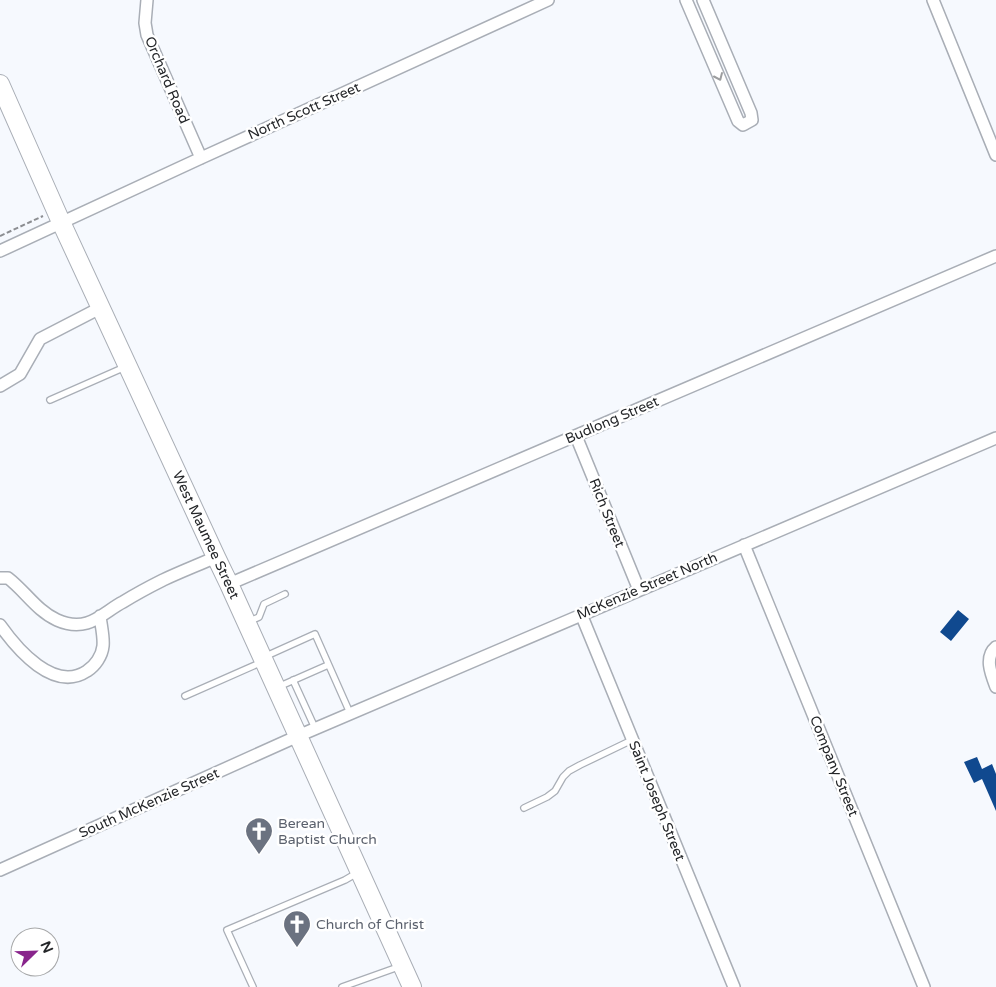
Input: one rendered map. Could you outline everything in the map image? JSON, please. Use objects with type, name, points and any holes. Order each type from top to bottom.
[{"type":"main road","name":"West Maumee Street","points":[[0,84],[100,308],[247,623],[412,987]]},
{"type":"street","name":"Orchard Road","points":[[147,0],[145,23],[147,35],[201,158]]},
{"type":"street","name":"North Scott Street","points":[[0,251],[548,0]]},
{"type":"street","points":[[686,0],[738,121],[743,125],[752,120],[752,113],[703,0]]},
{"type":"street","points":[[934,0],[996,155]]},
{"type":"street","points":[[710,57],[725,50]]},
{"type":"street","name":"Budlong Street","points":[[229,584],[996,256]]},
{"type":"street","points":[[0,386],[20,374],[40,339],[100,308]]},
{"type":"street","name":"Rich Street","points":[[576,436],[639,590]]},
{"type":"street","name":"McKenzie Street North","points":[[298,736],[996,438]]},
{"type":"street","name":"Company Street","points":[[744,545],[924,987]]},
{"type":"street","points":[[0,578],[8,578],[55,619],[67,624],[78,624],[88,622],[100,616],[116,605],[164,580],[216,558]]},
{"type":"street","name":"Saint Joseph Street","points":[[581,614],[734,987]]},
{"type":"street","points":[[0,625],[26,657],[43,669],[59,676],[70,676],[81,675],[97,662],[103,647],[100,616]]},
{"type":"street","points":[[996,647],[988,661],[996,686]]},
{"type":"street","name":"South McKenzie Street","points":[[0,870],[298,736]]},
{"type":"lane","points":[[50,400],[127,366]]},
{"type":"lane","points":[[247,623],[259,617],[264,604],[285,594]]},
{"type":"lane","points":[[185,696],[315,634],[350,713]]},
{"type":"lane","points":[[276,688],[328,664]]},
{"type":"lane","points":[[293,680],[315,728]]},
{"type":"lane","points":[[524,808],[555,791],[563,777],[580,764],[632,740]]},
{"type":"lane","points":[[253,987],[227,930],[345,880],[359,872]]},
{"type":"lane","points":[[342,987],[402,966]]},
{"type":"path","points":[[0,236],[43,216]]},
{"type":"building","points":[[958,610],[969,619],[951,641],[940,632]]},
{"type":"building","points":[[977,757],[982,769],[992,764],[996,774],[996,811],[982,779],[974,783],[964,762]]},
{"type":"place","name":"Berean Baptist Church","points":[[259,855]]},
{"type":"place","name":"Church of Christ","points":[[297,948]]}]
